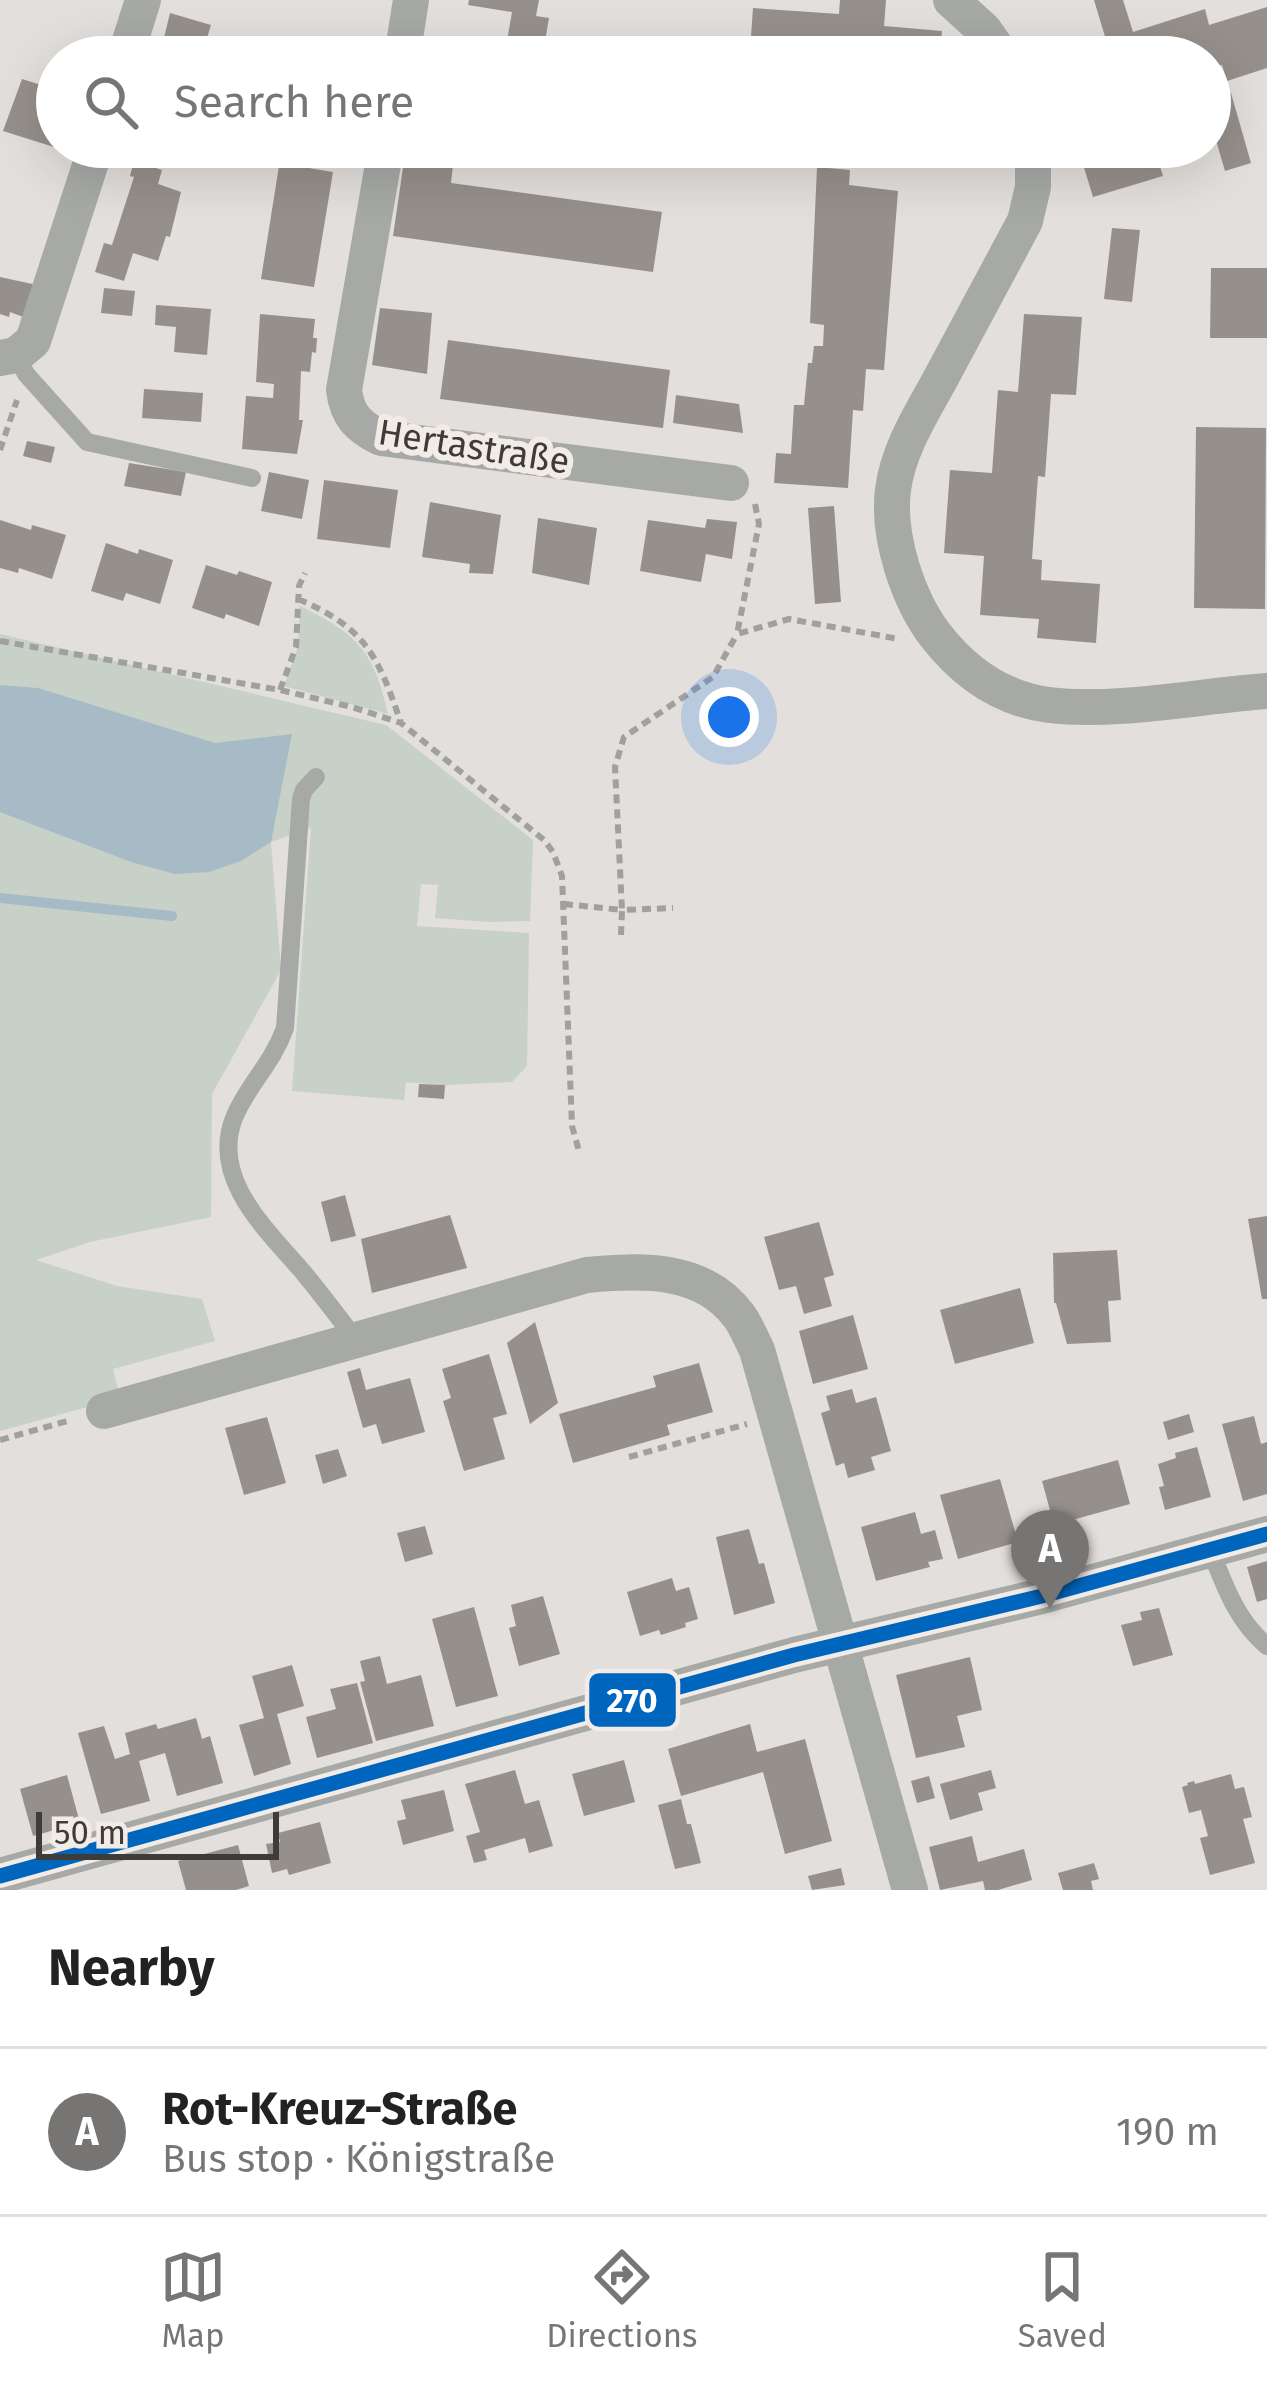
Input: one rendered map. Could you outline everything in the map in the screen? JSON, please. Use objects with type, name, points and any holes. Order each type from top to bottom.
[{"type":"street","points":[[132,36],[143,0]]},
{"type":"street","points":[[405,36],[411,0]]},
{"type":"street","points":[[951,0],[988,36]]},
{"type":"street","points":[[14,362],[34,340],[89,168]]},
{"type":"street","name":"Hertastraße","points":[[382,168],[344,390],[348,409],[359,426],[381,438],[730,483]]},
{"type":"street","points":[[1033,168],[1025,221],[908,440],[892,491],[896,542],[922,618],[973,674],[1004,694],[1047,705],[1087,707],[1267,691]]},
{"type":"street","points":[[104,1411],[587,1275],[631,1271],[676,1275],[712,1289],[739,1316],[757,1350],[910,1890]]},
{"type":"street","points":[[0,1876],[794,1655],[1042,1596],[1267,1534]]},
{"type":"lane","points":[[14,362],[87,442],[252,478]]},
{"type":"lane","points":[[316,777],[301,799],[285,1028],[272,1059],[234,1118],[228,1144],[245,1203],[355,1339]]},
{"type":"lane","points":[[1210,1549],[1233,1607],[1267,1646]]},
{"type":"path","points":[[0,450],[14,362]]},
{"type":"path","points":[[621,934],[615,767],[624,737],[713,677],[737,634],[759,524],[752,488],[730,483]]},
{"type":"path","points":[[280,690],[296,647],[304,573]]},
{"type":"path","points":[[298,599],[360,638],[380,667],[401,723]]},
{"type":"path","points":[[737,634],[789,619],[944,646]]},
{"type":"path","points":[[0,641],[280,690],[401,723],[544,840],[562,876],[572,1126],[579,1151]]},
{"type":"path","points":[[564,904],[622,910],[673,908]]},
{"type":"path","points":[[0,1440],[104,1411]]},
{"type":"path","points":[[629,1457],[775,1415]]},
{"type":"shaded area","points":[[300,606],[336,626],[360,647],[376,675],[388,714],[284,686],[298,647]]},
{"type":"shaded area","points":[[0,634],[386,725],[533,840],[530,921],[435,918],[438,885],[421,884],[417,926],[529,933],[527,1066],[512,1082],[406,1082],[404,1100],[292,1091],[311,828],[271,842],[281,970],[212,1094],[211,1217],[90,1242],[36,1260],[117,1286],[202,1299],[215,1341],[113,1369],[120,1398],[0,1431]]},
{"type":"water","points":[[0,685],[38,688],[215,743],[292,734],[271,842],[241,861],[209,872],[175,874],[0,812]]},
{"type":"building","points":[[469,0],[539,0],[536,16],[549,18],[546,36],[508,36],[512,12],[468,5]]},
{"type":"building","points":[[840,0],[886,0],[884,26],[942,31],[942,36],[751,36],[753,8],[839,14]]},
{"type":"building","points":[[1094,0],[1123,0],[1133,32],[1205,9],[1209,25],[1267,7],[1267,68],[1231,80],[1231,36],[1105,36]]},
{"type":"building","points":[[170,13],[211,25],[208,36],[164,36]]},
{"type":"building","points":[[22,79],[36,83],[36,141],[3,131]]},
{"type":"building","points":[[1231,93],[1251,163],[1225,171],[1231,168]]},
{"type":"building","points":[[132,168],[156,168],[162,170],[158,184],[181,192],[170,237],[166,236],[158,261],[133,253],[124,281],[95,272],[104,243],[112,245],[134,177],[130,176]]},
{"type":"building","points":[[279,168],[333,172],[314,287],[261,279]]},
{"type":"building","points":[[403,168],[453,168],[451,183],[662,212],[653,272],[393,236]]},
{"type":"building","points":[[817,168],[850,170],[849,185],[898,191],[884,370],[866,369],[863,411],[853,410],[848,488],[774,483],[776,453],[791,454],[794,405],[804,405],[814,346],[823,346],[824,325],[810,323]]},
{"type":"building","points":[[1084,168],[1161,168],[1163,176],[1093,197]]},
{"type":"building","points":[[1112,228],[1140,230],[1132,302],[1104,299]]},
{"type":"building","points":[[1211,268],[1267,268],[1267,338],[1210,338]]},
{"type":"building","points":[[0,277],[37,285],[26,318],[0,314]]},
{"type":"building","points":[[104,288],[135,291],[132,316],[101,313]]},
{"type":"building","points":[[156,305],[211,309],[207,355],[174,352],[176,327],[155,325]]},
{"type":"building","points":[[380,308],[432,313],[427,374],[372,365]]},
{"type":"building","points":[[260,314],[315,319],[316,353],[312,352],[310,372],[301,371],[299,420],[303,420],[297,454],[242,449],[246,396],[273,398],[274,384],[256,382]]},
{"type":"building","points":[[1024,314],[1082,317],[1076,395],[1051,394],[1032,559],[1042,560],[1041,580],[1100,584],[1096,643],[1037,638],[1039,619],[980,615],[984,556],[944,553],[950,470],[992,473],[998,390],[1018,392]]},
{"type":"building","points":[[448,340],[670,370],[663,428],[440,399]]},
{"type":"building","points":[[144,389],[203,393],[201,422],[142,418]]},
{"type":"building","points":[[676,395],[739,404],[743,433],[673,423]]},
{"type":"building","points":[[1196,427],[1266,428],[1265,609],[1194,608]]},
{"type":"building","points":[[27,441],[55,447],[51,463],[23,456]]},
{"type":"building","points":[[129,463],[186,472],[181,496],[124,486]]},
{"type":"building","points":[[269,472],[309,480],[302,519],[261,511]]},
{"type":"building","points":[[324,480],[398,490],[390,548],[317,539]]},
{"type":"building","points":[[430,502],[501,515],[493,574],[469,573],[470,564],[422,557]]},
{"type":"building","points":[[834,506],[841,602],[815,604],[808,508]]},
{"type":"building","points":[[538,518],[597,528],[589,585],[532,573]]},
{"type":"building","points":[[707,519],[737,522],[732,559],[706,554],[701,582],[640,571],[648,520],[705,528]]},
{"type":"building","points":[[0,520],[66,535],[52,579],[19,568],[18,573],[0,568]]},
{"type":"building","points":[[106,543],[173,560],[160,604],[126,593],[123,601],[91,591]]},
{"type":"building","points":[[206,565],[272,582],[259,626],[192,608]]},
{"type":"building","points":[[419,1084],[445,1085],[444,1099],[418,1097]]},
{"type":"building","points":[[345,1195],[356,1236],[331,1242],[321,1202]]},
{"type":"building","points":[[450,1215],[467,1268],[372,1293],[361,1239]]},
{"type":"building","points":[[1267,1216],[1267,1299],[1262,1299],[1248,1219]]},
{"type":"building","points":[[819,1222],[834,1275],[824,1278],[832,1306],[804,1314],[796,1286],[779,1290],[764,1237]]},
{"type":"building","points":[[1117,1250],[1121,1300],[1108,1301],[1111,1342],[1067,1344],[1054,1303],[1053,1253]]},
{"type":"building","points":[[1020,1288],[1034,1343],[955,1364],[940,1310]]},
{"type":"building","points":[[853,1315],[868,1369],[813,1384],[799,1331]]},
{"type":"building","points":[[535,1322],[558,1403],[530,1424],[507,1343]]},
{"type":"building","points":[[489,1354],[507,1414],[493,1418],[505,1459],[464,1471],[443,1401],[451,1398],[442,1369]]},
{"type":"building","points":[[699,1363],[713,1412],[667,1425],[670,1435],[573,1463],[559,1414],[656,1387],[653,1376]]},
{"type":"building","points":[[360,1368],[366,1390],[410,1378],[425,1432],[382,1444],[376,1424],[363,1428],[347,1372]]},
{"type":"building","points":[[852,1389],[856,1403],[876,1397],[891,1451],[871,1457],[875,1470],[848,1478],[844,1463],[836,1466],[821,1413],[830,1410],[826,1396]]},
{"type":"building","points":[[1189,1414],[1194,1432],[1168,1440],[1163,1422]]},
{"type":"building","points":[[1254,1416],[1261,1444],[1267,1442],[1267,1494],[1243,1501],[1222,1424]]},
{"type":"building","points":[[267,1417],[286,1483],[244,1495],[225,1428]]},
{"type":"building","points":[[1197,1447],[1211,1497],[1165,1510],[1158,1464]]},
{"type":"building","points":[[338,1449],[347,1476],[323,1484],[315,1455]]},
{"type":"building","points":[[1118,1460],[1130,1504],[1054,1525],[1042,1481]]},
{"type":"building","points":[[1000,1479],[1018,1542],[958,1559],[940,1495]]},
{"type":"building","points":[[915,1512],[921,1534],[935,1530],[943,1559],[876,1581],[861,1527]]},
{"type":"building","points":[[425,1526],[433,1554],[405,1562],[397,1533]]},
{"type":"building","points":[[749,1529],[775,1603],[734,1615],[716,1537]]},
{"type":"building","points":[[1267,1561],[1267,1599],[1257,1602],[1247,1567]]},
{"type":"building","points":[[672,1578],[676,1591],[689,1587],[698,1619],[661,1635],[659,1630],[640,1636],[627,1592]]},
{"type":"building","points":[[543,1596],[560,1654],[519,1666],[509,1628],[516,1626],[511,1605]]},
{"type":"building","points":[[474,1607],[498,1696],[456,1707],[432,1619]]},
{"type":"building","points":[[1159,1608],[1173,1655],[1133,1666],[1121,1625],[1142,1620],[1140,1612]]},
{"type":"building","points":[[380,1656],[387,1684],[421,1675],[434,1726],[376,1741],[360,1682],[365,1681],[360,1661]]},
{"type":"building","points":[[970,1657],[982,1710],[957,1716],[965,1747],[916,1758],[896,1675]]},
{"type":"building","points":[[292,1665],[304,1706],[277,1714],[291,1764],[254,1776],[239,1725],[264,1718],[252,1676]]},
{"type":"building","points":[[357,1683],[373,1743],[317,1758],[306,1717],[336,1709],[330,1689]]},
{"type":"building","points":[[196,1718],[202,1739],[210,1736],[223,1783],[177,1796],[165,1753],[139,1761],[150,1801],[101,1814],[78,1733],[104,1726],[115,1759],[130,1754],[125,1733]]},
{"type":"building","points":[[750,1724],[757,1752],[805,1739],[832,1841],[785,1854],[763,1772],[681,1796],[668,1749]]},
{"type":"building","points":[[624,1760],[635,1802],[584,1816],[572,1774]]},
{"type":"building","points":[[515,1770],[525,1804],[539,1800],[553,1846],[529,1853],[525,1838],[484,1850],[487,1860],[474,1863],[466,1836],[480,1832],[465,1784]]},
{"type":"building","points":[[991,1770],[996,1788],[978,1793],[983,1810],[950,1820],[940,1784]]},
{"type":"building","points":[[1231,1774],[1235,1789],[1244,1787],[1252,1817],[1243,1819],[1255,1863],[1210,1875],[1200,1838],[1208,1836],[1201,1810],[1189,1813],[1182,1787]]},
{"type":"building","points":[[67,1775],[80,1823],[33,1836],[20,1789]]},
{"type":"building","points":[[929,1776],[935,1798],[917,1803],[911,1781]]},
{"type":"building","points":[[444,1790],[454,1831],[403,1845],[397,1821],[406,1819],[401,1800]]},
{"type":"building","points":[[681,1799],[701,1863],[675,1869],[658,1805]]},
{"type":"building","points":[[320,1822],[331,1863],[289,1875],[287,1869],[272,1873],[266,1844],[280,1842],[278,1833]]},
{"type":"building","points":[[972,1836],[978,1862],[1024,1849],[1032,1880],[998,1890],[985,1890],[983,1881],[940,1890],[929,1847]]},
{"type":"building","points":[[238,1845],[249,1886],[186,1890],[178,1861]]},
{"type":"building","points":[[1094,1863],[1099,1879],[1091,1881],[1093,1890],[1063,1890],[1058,1873]]},
{"type":"building","points":[[841,1868],[845,1885],[812,1890],[808,1876]]},
{"type":"waterway","points":[[0,898],[172,916]]},
{"type":"transit line","name":"270","points":[[0,1876],[794,1655],[1042,1596],[1267,1534]]},
{"type":"place","name":"Rot-Kreuz-Straße","points":[[1050,1609]]}]
